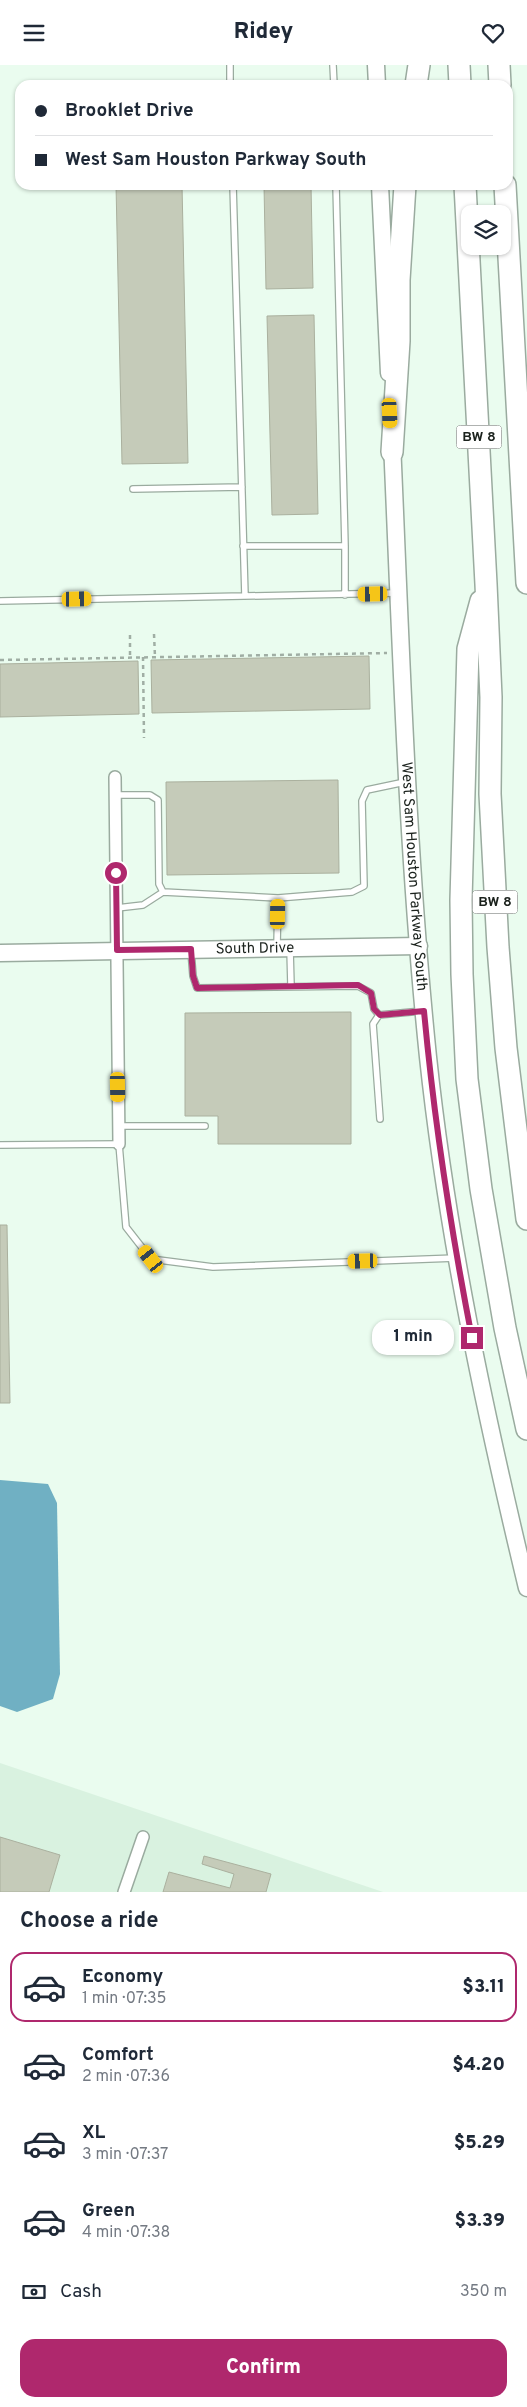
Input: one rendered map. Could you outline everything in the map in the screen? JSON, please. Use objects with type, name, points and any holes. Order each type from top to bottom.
[{"type":"highway","points":[[417,80],[419,65]]},
{"type":"highway","points":[[459,65],[460,80]]},
{"type":"highway","points":[[499,65],[500,80]]},
{"type":"highway","points":[[392,452],[399,341],[399,280],[405,190]]},
{"type":"highway","name":"BW 8","points":[[466,190],[491,697],[490,794],[498,947],[506,1048],[527,1219]]},
{"type":"highway","name":"BW 8","points":[[505,190],[527,583]]},
{"type":"highway","points":[[486,584],[468,649],[461,900],[467,1079],[484,1208],[527,1429]]},
{"type":"main road","points":[[376,65],[377,80]]},
{"type":"main road","name":"West Sam Houston Parkway South","points":[[380,190],[407,781],[428,1058],[456,1258],[492,1445],[527,1588]]},
{"type":"main road","name":"South Drive","points":[[0,953],[419,946]]},
{"type":"street","points":[[115,777],[119,1145]]},
{"type":"street","points":[[124,1892],[143,1837]]},
{"type":"lane","points":[[230,65],[230,80]]},
{"type":"lane","points":[[333,65],[334,80]]},
{"type":"lane","points":[[233,190],[245,596]]},
{"type":"lane","points":[[336,190],[345,595]]},
{"type":"lane","points":[[133,489],[242,487]]},
{"type":"lane","points":[[243,547],[345,546]]},
{"type":"lane","points":[[0,601],[399,593]]},
{"type":"lane","points":[[117,908],[143,905],[163,893],[278,897],[352,892],[364,886],[362,801],[367,789],[407,781]]},
{"type":"lane","points":[[116,795],[150,795],[158,800],[158,884],[163,893]]},
{"type":"lane","points":[[278,897],[283,947],[291,986]]},
{"type":"lane","points":[[191,949],[193,976],[197,988],[358,985],[371,993],[374,1009],[380,1015]]},
{"type":"lane","points":[[380,1119],[373,1024],[380,1015],[424,1011]]},
{"type":"lane","points":[[119,1126],[204,1126]]},
{"type":"lane","points":[[0,1145],[119,1145],[126,1227],[151,1259],[213,1267],[456,1258]]},
{"type":"path","points":[[154,634],[155,657]]},
{"type":"path","points":[[130,635],[130,657]]},
{"type":"path","points":[[0,660],[401,653]]},
{"type":"path","points":[[143,657],[144,738]]},
{"type":"shaded area","points":[[0,1763],[383,1892],[0,1892]]},
{"type":"water","points":[[0,1480],[48,1484],[57,1503],[60,1674],[53,1699],[17,1712],[0,1706]]},
{"type":"building","points":[[116,190],[182,190],[188,463],[122,464]]},
{"type":"building","points":[[264,190],[311,190],[313,288],[266,289]]},
{"type":"building","points":[[314,315],[318,514],[272,515],[267,316]]},
{"type":"building","points":[[369,656],[370,709],[152,713],[151,660]]},
{"type":"building","points":[[138,661],[139,714],[0,717],[0,664]]},
{"type":"building","points":[[338,780],[339,873],[167,875],[166,782]]},
{"type":"building","points":[[351,1012],[351,1144],[218,1144],[218,1116],[185,1116],[185,1013]]},
{"type":"building","points":[[0,1225],[7,1225],[10,1403],[0,1403]]},
{"type":"building","points":[[0,1837],[60,1855],[49,1892],[0,1892]]},
{"type":"building","points":[[204,1856],[271,1874],[266,1892],[163,1892],[169,1872],[230,1888],[234,1874],[202,1864]]},
{"type":"route","points":[[116,873],[117,950],[191,949],[193,976],[197,988],[358,985],[371,993],[374,1009],[380,1015],[424,1011],[428,1058],[456,1258],[472,1338]]}]
